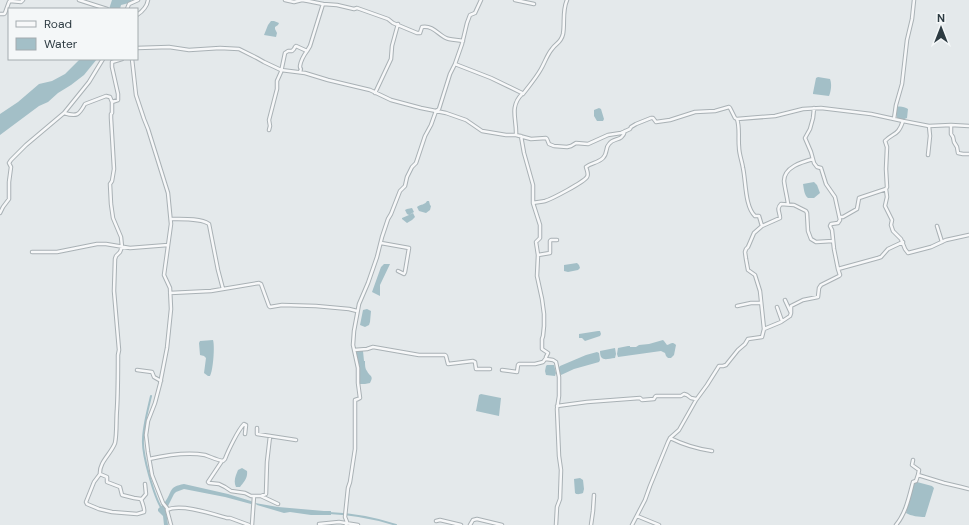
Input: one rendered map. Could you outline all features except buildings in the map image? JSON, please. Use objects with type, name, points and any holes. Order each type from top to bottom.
[{"type":"street","points":[[0,14],[5,13],[10,1],[21,2],[23,0]]},
{"type":"street","points":[[79,0],[104,8]]},
{"type":"street","points":[[128,8],[130,4],[138,0]]},
{"type":"street","points":[[138,14],[145,8],[148,0]]},
{"type":"street","points":[[285,0],[294,2],[302,0],[354,9],[360,8],[419,33],[421,32],[422,27],[429,28],[435,30],[448,39],[463,41]]},
{"type":"street","points":[[346,524],[345,517],[348,488],[355,449],[355,400],[360,398],[358,368],[353,345],[357,311],[377,257],[388,218],[400,191],[405,186],[407,177],[416,162],[425,136],[438,109],[463,41],[470,15],[474,13],[481,0]]},
{"type":"street","points":[[515,0],[534,4]]},
{"type":"street","points":[[516,135],[516,123],[514,116],[518,98],[530,85],[552,48],[561,39],[563,34],[564,11],[567,0]]},
{"type":"street","points":[[894,118],[902,84],[907,40],[912,19],[914,0]]},
{"type":"street","points":[[300,72],[302,60],[310,46],[323,4]]},
{"type":"street","points":[[376,91],[391,59],[393,39],[398,24]]},
{"type":"street","points":[[269,130],[269,120],[277,89],[277,80],[285,53],[292,51],[296,46],[307,51]]},
{"type":"street","points":[[138,48],[169,47],[189,50],[220,48],[239,49],[281,70],[300,72],[376,91],[391,100],[446,113],[466,120],[482,132],[516,135],[531,139],[546,138],[551,145],[567,147],[576,143],[588,144],[608,135],[621,133],[636,124],[652,118],[656,122],[670,120],[695,112],[714,111],[729,107],[734,117],[737,119],[739,127],[739,147],[747,198],[751,211],[755,216],[759,216],[762,226]]},
{"type":"street","points":[[0,213],[9,199],[11,167],[9,162],[64,112],[89,82],[102,60]]},
{"type":"street","points":[[112,102],[118,100],[112,62],[119,60]]},
{"type":"street","points":[[132,60],[136,95],[168,193],[171,219],[164,275],[170,288],[171,312],[167,348],[161,381],[147,427],[149,459],[156,485],[167,509],[171,525]]},
{"type":"street","points":[[455,64],[518,90],[522,94]]},
{"type":"street","points":[[64,112],[71,115],[77,115],[82,111],[85,104],[106,96],[110,97],[112,102],[112,158],[114,169],[110,184],[112,218],[121,237],[122,247],[115,258],[114,291],[119,350],[118,403],[115,442],[102,465],[100,474],[94,482],[86,502],[87,504],[99,509],[112,512],[137,514],[145,511],[141,500]]},
{"type":"street","points":[[764,329],[790,316],[791,306],[803,300],[818,297],[819,288],[821,285],[840,275],[834,249],[831,225],[839,222],[840,220],[835,197],[826,184],[821,168],[815,165],[809,145],[805,138],[810,129],[814,108]]},
{"type":"street","points":[[737,119],[774,116],[814,108],[871,114],[894,118],[903,122],[929,126],[969,126]]},
{"type":"street","points":[[903,122],[898,132],[885,141],[887,147],[887,198],[885,206],[892,220],[892,229],[894,233],[901,238],[908,253],[930,247],[946,240],[969,235]]},
{"type":"street","points":[[951,125],[951,134],[958,153],[969,154]]},
{"type":"street","points":[[928,155],[930,136],[929,126]]},
{"type":"street","points":[[533,203],[550,200],[587,178],[588,174],[586,168],[589,165],[601,160],[606,154],[607,146],[621,138],[626,130]]},
{"type":"street","points":[[502,370],[517,372],[518,364],[542,363],[544,362],[548,352],[542,349],[544,314],[537,276],[538,255],[536,241],[540,238],[540,225],[533,203],[533,185],[521,136]]},
{"type":"street","points":[[788,204],[784,179],[786,174],[793,166],[813,159]]},
{"type":"street","points":[[840,217],[857,209],[859,198],[886,189]]},
{"type":"street","points":[[632,525],[645,500],[670,438],[679,430],[685,418],[719,366],[726,365],[748,339],[762,337],[764,329],[760,291],[755,274],[748,270],[745,252],[754,233],[762,226],[780,218],[778,209],[782,203],[798,206],[805,210],[807,213],[808,231],[811,239],[816,242],[833,241]]},
{"type":"street","points":[[171,219],[207,222],[209,224],[223,289]]},
{"type":"street","points":[[937,226],[942,242]]},
{"type":"street","points":[[538,255],[550,253],[550,241],[557,240]]},
{"type":"street","points":[[838,269],[881,257],[888,249],[903,242]]},
{"type":"street","points":[[381,243],[409,248],[405,273],[398,271]]},
{"type":"street","points":[[32,252],[57,252],[97,244],[140,248],[146,246],[168,245]]},
{"type":"street","points":[[170,293],[211,291],[260,283],[270,307],[290,305],[316,306],[357,311]]},
{"type":"street","points":[[785,300],[791,313]]},
{"type":"street","points":[[737,306],[751,303],[761,303]]},
{"type":"street","points":[[777,307],[782,321]]},
{"type":"street","points":[[354,350],[373,347],[419,355],[445,355],[448,364],[473,361],[475,362],[476,370],[490,369]]},
{"type":"street","points":[[546,357],[547,359],[554,360],[556,362],[559,377],[559,396],[557,406],[561,483],[556,525]]},
{"type":"street","points":[[137,370],[152,372],[154,377],[161,381]]},
{"type":"street","points":[[557,406],[640,398],[642,400],[654,399],[656,396],[681,396],[684,394],[689,398],[697,399]]},
{"type":"street","points":[[245,434],[246,425],[244,424],[236,436],[225,459],[222,461],[208,483],[219,484],[231,491],[261,496],[278,504]]},
{"type":"street","points":[[257,428],[256,433],[258,434],[296,440]]},
{"type":"street","points":[[261,496],[266,494],[266,474],[270,436]]},
{"type":"street","points":[[670,438],[683,444],[712,452]]},
{"type":"street","points":[[149,459],[193,454],[222,461]]},
{"type":"street","points":[[896,525],[905,511],[913,482],[916,481],[918,475],[919,470],[912,466],[913,460]]},
{"type":"street","points":[[100,474],[107,478],[107,482],[120,488],[122,495],[141,500]]},
{"type":"street","points":[[918,475],[969,490]]},
{"type":"street","points":[[141,500],[146,493],[145,484]]},
{"type":"street","points":[[592,525],[594,495]]},
{"type":"street","points":[[167,509],[173,508],[195,510],[230,518],[251,525],[254,496]]},
{"type":"street","points":[[637,516],[659,525]]},
{"type":"street","points":[[470,525],[473,520],[476,519],[502,525]]},
{"type":"street","points":[[436,521],[440,520],[461,525]]},
{"type":"street","points":[[319,524],[340,522],[358,525]]},
{"type":"water","points":[[112,0],[132,0],[129,3],[121,5],[120,8],[109,8]]},
{"type":"water","points":[[271,21],[279,23],[275,27],[277,33],[276,37],[264,35]]},
{"type":"water","points":[[79,60],[96,60],[84,75],[0,135],[0,114],[18,102],[39,84],[52,81],[65,74]]},
{"type":"water","points":[[816,78],[830,79],[831,88],[829,96],[813,94]]},
{"type":"water","points":[[897,107],[908,109],[907,118],[902,120],[897,118]]},
{"type":"water","points":[[599,108],[601,109],[604,119],[603,121],[597,121],[594,116],[594,110]]},
{"type":"water","points":[[814,182],[820,193],[814,198],[808,198],[805,194],[803,184]]},
{"type":"water","points":[[429,201],[431,206],[430,210],[426,213],[419,211],[417,207]]},
{"type":"water","points":[[412,208],[414,212],[409,215],[405,210]]},
{"type":"water","points":[[413,213],[415,217],[407,223],[402,219],[402,218]]},
{"type":"water","points":[[577,263],[580,268],[578,270],[568,272],[564,271],[564,265]]},
{"type":"water","points":[[384,264],[390,264],[380,285],[380,296],[372,292],[381,267]]},
{"type":"water","points":[[367,309],[371,311],[370,322],[369,325],[365,327],[360,325],[363,310]]},
{"type":"water","points":[[600,331],[600,336],[585,341],[582,338],[579,338],[579,334]]},
{"type":"water","points":[[213,340],[213,364],[210,376],[208,376],[204,373],[206,358],[200,355],[199,343],[200,341]]},
{"type":"water","points":[[663,340],[667,345],[672,343],[676,345],[674,355],[671,358],[668,358],[665,353],[661,351],[618,357],[618,348],[628,346],[636,347]]},
{"type":"water","points":[[615,348],[615,358],[604,359],[601,357],[600,351]]},
{"type":"water","points":[[355,351],[363,351],[366,369],[372,377],[370,383],[359,383]]},
{"type":"water","points":[[597,352],[599,353],[599,362],[574,369],[561,375],[560,374],[558,369],[560,366]]},
{"type":"water","points":[[547,365],[554,365],[556,373],[555,376],[546,375],[545,371]]},
{"type":"water","points":[[481,394],[501,398],[499,416],[476,411],[479,395]]},
{"type":"water","points":[[242,468],[247,471],[246,478],[240,487],[236,487],[236,476],[238,470]]},
{"type":"water","points":[[580,478],[583,480],[584,489],[583,493],[577,494],[575,493],[574,479]]},
{"type":"water","points":[[915,482],[932,486],[934,488],[925,517],[906,513],[913,484]]},
{"type":"water","points":[[184,484],[228,494],[251,501],[253,503],[251,504],[184,489],[174,494],[166,510],[168,525],[164,525],[163,516],[158,509],[164,503],[173,488]]},
{"type":"water","points":[[255,503],[278,507],[331,511],[331,515],[311,515],[290,512],[284,513],[257,505]]},
{"type":"waterway","points":[[151,396],[144,429],[143,446],[146,465],[152,486],[162,509]]},
{"type":"waterway","points":[[329,513],[346,514],[380,520],[396,525]]}]
